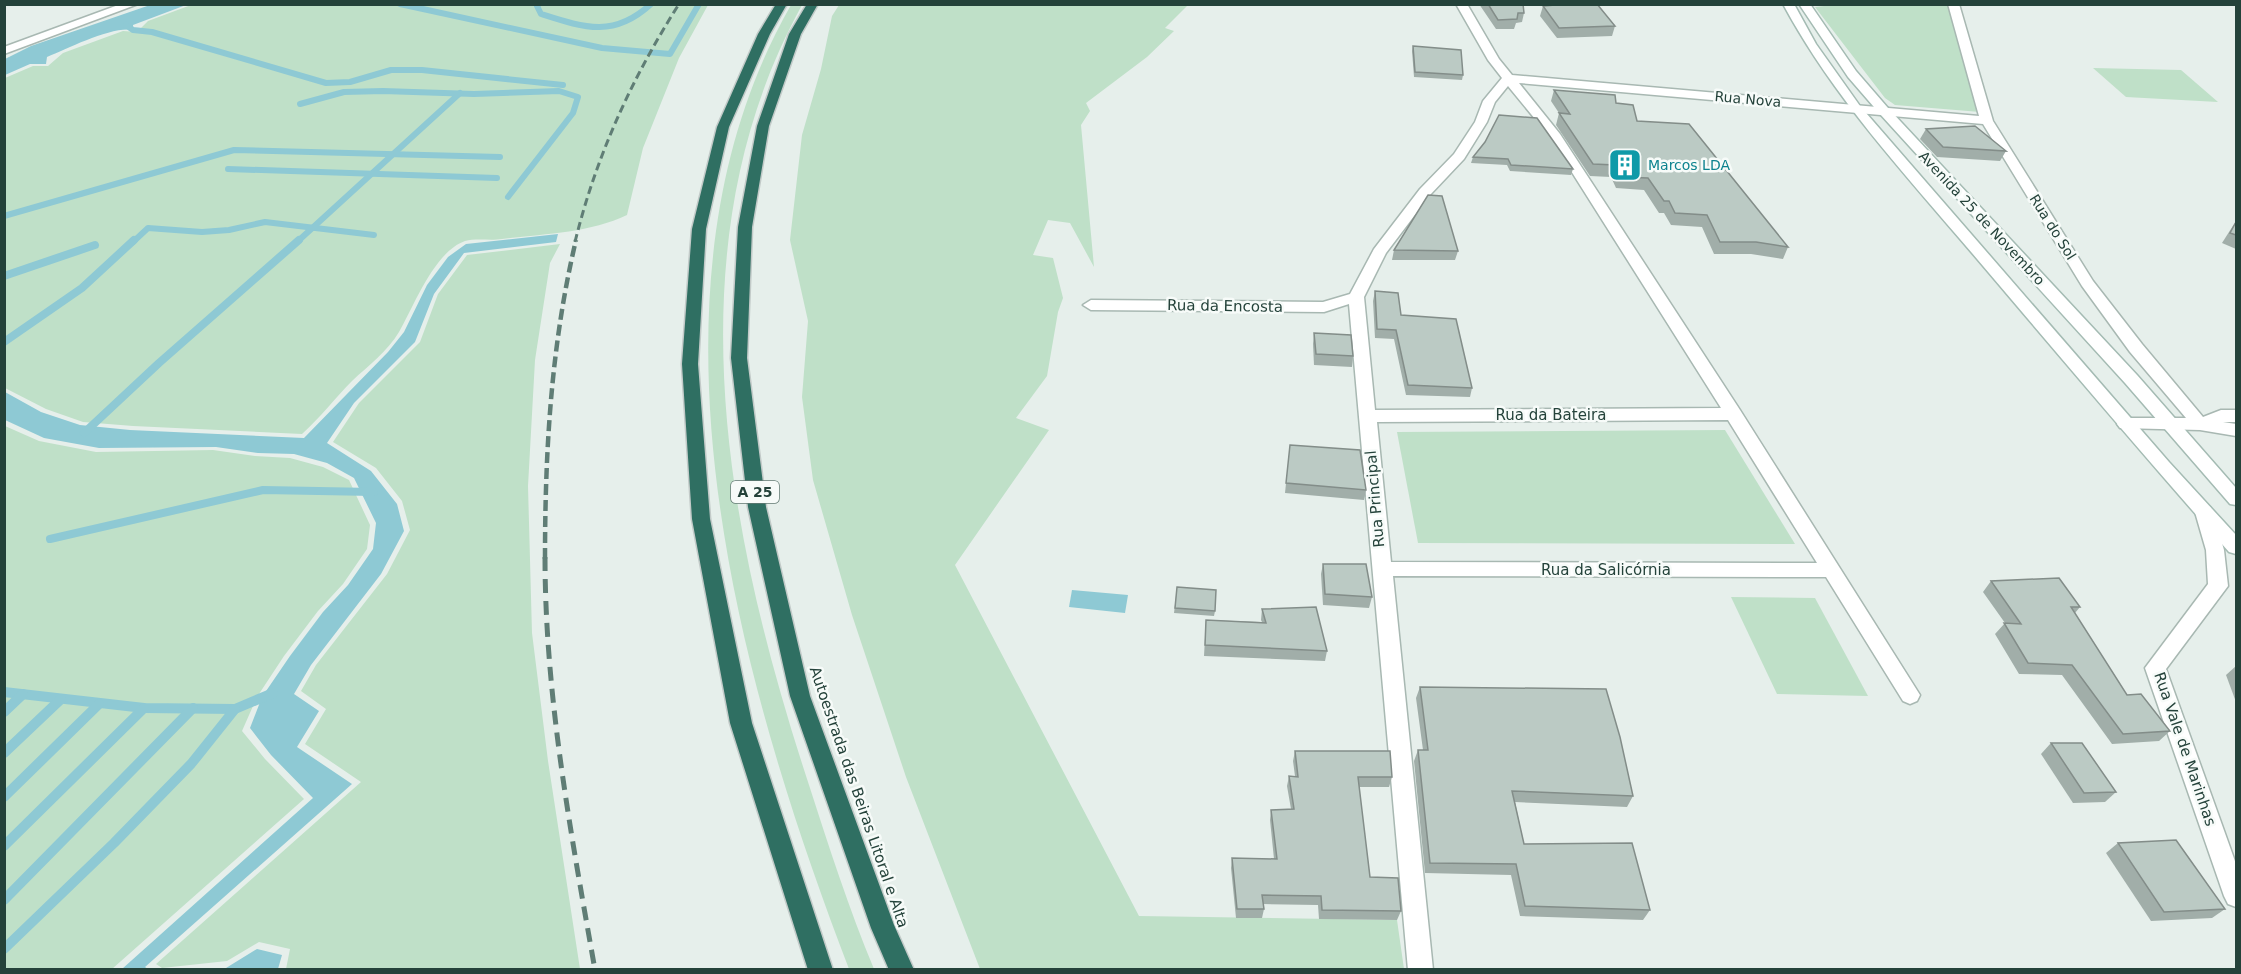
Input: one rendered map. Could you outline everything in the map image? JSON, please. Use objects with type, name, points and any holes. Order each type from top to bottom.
[{"type":"highway","points":[[782,4],[764,34],[723,127],[699,229],[690,364],[702,519],[741,723],[820,969]]},
{"type":"highway","name":"Autoestrada das Beiras Litoral e Alta","points":[[813,4],[795,34],[763,126],[745,227],[739,358],[757,507],[800,696],[883,928],[902,969]]},
{"type":"street","points":[[4,51],[133,4]]},
{"type":"street","points":[[1461,4],[1483,44],[1554,134],[1734,414],[1910,695]]},
{"type":"street","name":"Avenida 25 de Novembro","points":[[1788,4],[1810,44],[1856,109],[2236,547]]},
{"type":"street","name":"Avenida 25 de Novembro","points":[[1804,4],[1852,74],[1884,111],[2236,499]]},
{"type":"street","name":"Rua do Sol","points":[[1953,4],[1988,121],[2088,283],[2136,348],[2200,424]]},
{"type":"street","points":[[1356,297],[1379,252],[1425,192],[1459,156],[1481,122],[1489,101],[1508,78]]},
{"type":"street","name":"Rua Nova","points":[[1508,78],[1988,121]]},
{"type":"street","name":"Rua da Encosta","points":[[1092,305],[1324,307],[1356,297]]},
{"type":"street","name":"Rua Principal","points":[[1356,297],[1420,969]]},
{"type":"street","name":"Rua da Bateira","points":[[1367,416],[1734,414]]},
{"type":"street","points":[[2200,424],[2221,416],[2236,416]]},
{"type":"street","points":[[2127,424],[2200,424],[2236,430]]},
{"type":"street","name":"Rua Vale de Marinhas","points":[[2204,512],[2215,550],[2218,586],[2155,668],[2236,896]]},
{"type":"street","name":"Rua da Salicórnia","points":[[1381,569],[1832,570]]},
{"type":"green space","points":[[1824,4],[1949,5],[1980,112],[1895,105],[1885,98],[1815,7],[1824,6]]},
{"type":"green space","points":[[191,5],[708,5],[679,58],[643,148],[627,215],[582,229],[498,240],[469,240],[454,247],[434,268],[389,346],[302,434],[83,422],[46,409],[5,388],[5,78],[33,66],[48,66],[63,53],[123,31],[137,32],[148,21]]},
{"type":"green space","points":[[791,5],[802,5],[761,97],[735,194],[724,292],[725,392],[736,492],[755,592],[780,690],[832,855],[874,969],[849,969],[808,857],[770,738],[739,613],[717,487],[708,360],[715,236],[742,117]]},
{"type":"green space","points":[[839,5],[1188,5],[1165,28],[1174,31],[1147,57],[1086,103],[1090,111],[1081,125],[1094,267],[1070,223],[1048,220],[1033,255],[1053,258],[1063,298],[1058,312],[1047,376],[1016,418],[1049,430],[955,565],[1139,916],[1397,920],[1404,969],[980,969],[906,777],[852,615],[813,480],[802,397],[808,321],[790,240],[802,135],[821,69],[832,16]]},
{"type":"green space","points":[[2093,68],[2181,70],[2218,102],[2126,97]]},
{"type":"green space","points":[[560,244],[550,263],[535,360],[528,486],[532,633],[548,761],[580,969],[286,969],[290,949],[259,942],[227,961],[162,968],[156,964],[361,782],[305,744],[326,709],[301,691],[316,665],[387,574],[410,530],[402,501],[376,468],[333,442],[359,403],[420,342],[438,294],[467,255]]},
{"type":"green space","points":[[5,426],[39,441],[96,452],[213,450],[290,458],[323,467],[349,480],[370,525],[367,549],[343,584],[318,611],[284,656],[257,697],[242,731],[265,759],[304,799],[112,969],[5,969]]},
{"type":"green space","points":[[1725,430],[1795,544],[1418,543],[1397,432]]},
{"type":"green space","points":[[1731,597],[1815,598],[1868,696],[1777,694]]},
{"type":"water","points":[[153,4],[186,5],[133,25],[133,30],[114,31],[78,43],[47,57],[46,64],[30,64],[5,75],[5,59],[31,46]]},
{"type":"water","points":[[558,234],[556,242],[464,253],[434,294],[415,342],[354,403],[327,443],[371,471],[397,504],[404,531],[381,574],[311,665],[294,694],[319,711],[297,747],[352,784],[145,967],[148,969],[122,969],[313,798],[271,755],[250,728],[262,697],[290,656],[323,612],[348,585],[373,549],[376,523],[354,478],[327,463],[294,454],[258,453],[216,447],[99,448],[44,438],[5,420],[5,392],[41,412],[80,425],[130,430],[304,438],[388,352],[404,332],[427,285],[448,257],[466,244]]},
{"type":"water","points":[[1072,590],[1128,595],[1125,613],[1069,607]]},
{"type":"water","points":[[257,949],[282,955],[278,969],[211,969],[226,968]]},
{"type":"building","points":[[1488,4],[1523,4],[1524,13],[1518,13],[1517,19],[1498,20]]},
{"type":"building","points":[[1597,4],[1615,26],[1559,28],[1543,6]]},
{"type":"building","points":[[1413,46],[1461,50],[1463,75],[1415,72]]},
{"type":"building","points":[[1554,90],[1615,95],[1616,103],[1633,105],[1637,121],[1689,124],[1788,247],[1756,242],[1720,242],[1707,215],[1675,213],[1669,201],[1664,201],[1648,178],[1620,177],[1615,165],[1593,164],[1559,113],[1570,114]]},
{"type":"building","points":[[1499,115],[1537,118],[1573,169],[1511,165],[1508,159],[1473,157],[1485,142]]},
{"type":"building","points":[[1975,126],[2006,151],[1943,147],[1926,129]]},
{"type":"building","points":[[1428,195],[1442,196],[1458,251],[1394,250]]},
{"type":"building","points":[[2236,222],[2236,235],[2230,233]]},
{"type":"building","points":[[1375,291],[1398,293],[1401,315],[1456,319],[1472,388],[1408,385],[1396,330],[1377,329]]},
{"type":"building","points":[[1314,333],[1351,335],[1353,356],[1316,354]]},
{"type":"building","points":[[1290,445],[1360,450],[1366,490],[1286,483]]},
{"type":"building","points":[[1323,564],[1366,564],[1372,597],[1325,594]]},
{"type":"building","points":[[2059,578],[2080,607],[2071,607],[2127,695],[2141,694],[2170,731],[2123,734],[2072,665],[2028,663],[2004,623],[2021,624],[1991,581]]},
{"type":"building","points":[[1177,587],[1216,590],[1215,611],[1175,608]]},
{"type":"building","points":[[1316,607],[1327,651],[1205,645],[1206,620],[1266,623],[1262,609]]},
{"type":"building","points":[[1420,687],[1606,689],[1620,737],[1633,796],[1512,791],[1524,844],[1632,843],[1650,910],[1525,906],[1516,864],[1430,863],[1418,750],[1428,750]]},
{"type":"building","points":[[2051,743],[2082,743],[2116,792],[2084,793]]},
{"type":"building","points":[[1295,751],[1390,751],[1392,777],[1358,777],[1370,877],[1398,878],[1401,911],[1322,910],[1321,896],[1262,895],[1264,909],[1237,909],[1232,858],[1277,859],[1271,810],[1294,809],[1289,776],[1298,777]]},
{"type":"building","points":[[2176,840],[2225,909],[2164,912],[2118,843]]},
{"type":"waterway","points":[[400,4],[602,48],[670,54],[699,4]]},
{"type":"waterway","points":[[539,4],[537,6],[541,14],[585,26],[599,27],[624,22],[651,4]]},
{"type":"waterway","points":[[126,25],[133,30],[152,32],[326,83],[350,82],[391,70],[422,70],[563,85]]},
{"type":"waterway","points":[[459,94],[559,91],[578,97],[573,113],[508,197]]},
{"type":"waterway","points":[[300,104],[344,92],[459,94]]},
{"type":"waterway","points":[[393,154],[459,94]]},
{"type":"waterway","points":[[4,216],[234,150],[393,154]]},
{"type":"waterway","points":[[372,174],[393,154]]},
{"type":"waterway","points":[[393,154],[500,157]]},
{"type":"waterway","points":[[228,169],[372,174]]},
{"type":"waterway","points":[[313,228],[372,174]]},
{"type":"waterway","points":[[372,174],[497,178]]},
{"type":"waterway","points":[[133,242],[148,228],[202,232],[229,230],[265,222],[313,228]]},
{"type":"waterway","points":[[297,242],[313,228]]},
{"type":"waterway","points":[[313,228],[374,235]]},
{"type":"waterway","points":[[4,342],[82,288],[134,240]]},
{"type":"waterway","points":[[84,433],[159,363],[299,240]]},
{"type":"waterway","points":[[4,276],[95,245]]},
{"type":"waterway","points":[[50,539],[263,490],[374,492]]},
{"type":"waterway","points":[[4,692],[23,694]]},
{"type":"waterway","points":[[235,709],[273,693]]},
{"type":"waterway","points":[[4,712],[23,694]]},
{"type":"waterway","points":[[23,694],[144,708]]},
{"type":"waterway","points":[[4,753],[61,699]]},
{"type":"waterway","points":[[4,797],[99,704]]},
{"type":"waterway","points":[[4,846],[144,708]]},
{"type":"waterway","points":[[144,708],[192,709]]},
{"type":"waterway","points":[[4,900],[192,709]]},
{"type":"waterway","points":[[192,709],[235,709]]},
{"type":"waterway","points":[[4,949],[114,843],[191,764],[235,709]]},
{"type":"railway","points":[[575,242],[594,179],[617,118],[646,60],[679,4]]},
{"type":"railway","points":[[545,558],[546,478],[551,398],[567,279],[576,240]]},
{"type":"railway","points":[[545,558],[549,661],[554,713],[595,970]]},
{"type":"place","name":"Marcos LDA","points":[[1625,165]]}]
